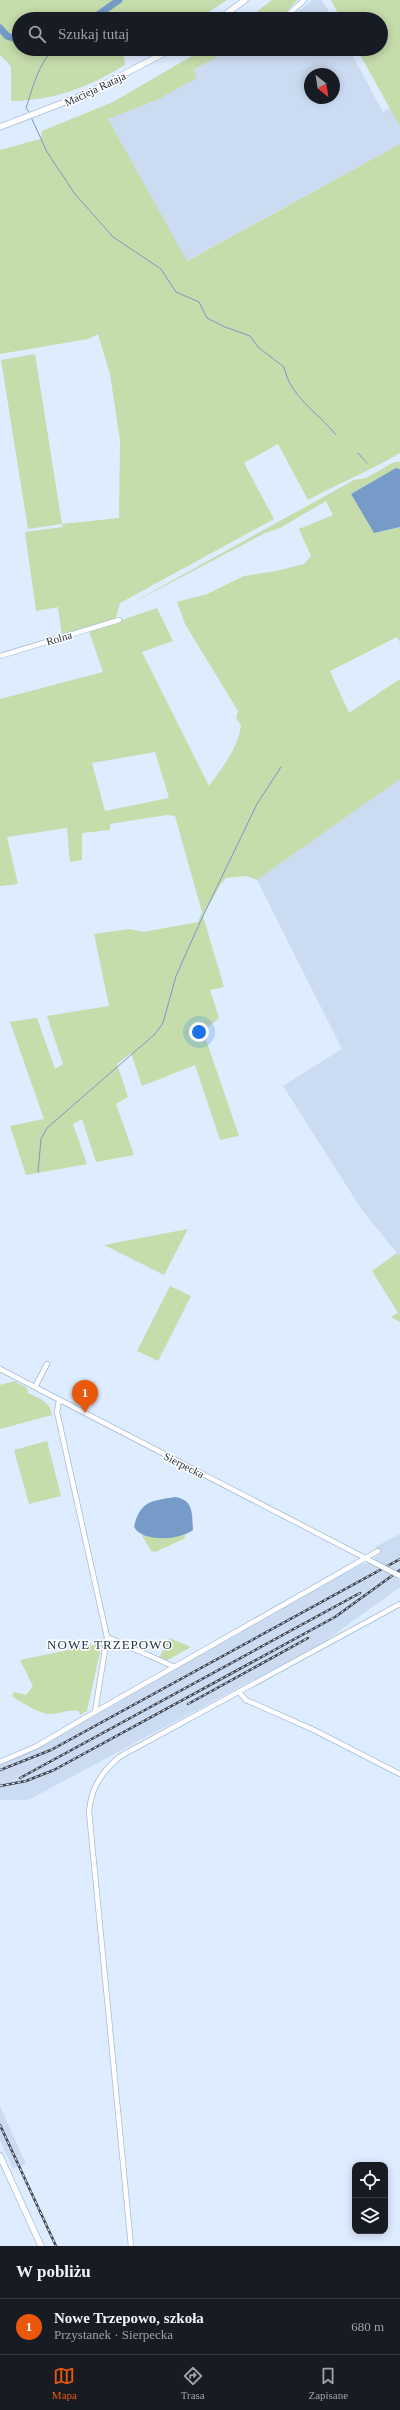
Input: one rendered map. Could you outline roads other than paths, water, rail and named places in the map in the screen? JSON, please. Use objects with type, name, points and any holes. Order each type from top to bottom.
[{"type":"main road","points":[[229,12],[245,0]]},
{"type":"main road","name":"Macieja Rataja","points":[[0,128],[63,104],[128,74],[160,56]]},
{"type":"main road","points":[[0,2156],[41,2246]]},
{"type":"street","points":[[290,12],[304,0]]},
{"type":"street","name":"Rolna","points":[[0,656],[119,620]]},
{"type":"street","points":[[35,1387],[47,1364]]},
{"type":"street","name":"Sierpecka","points":[[0,1369],[400,1576]]},
{"type":"street","points":[[59,1400],[56,1412],[107,1637],[95,1712]]},
{"type":"street","points":[[0,1762],[37,1746],[368,1559],[378,1551]]},
{"type":"street","points":[[130,2246],[131,2235],[89,1812],[90,1799],[100,1776],[119,1757],[400,1604]]},
{"type":"street","points":[[107,1637],[175,1667]]},
{"type":"street","points":[[239,1692],[246,1700],[308,1728],[400,1774]]},
{"type":"water","points":[[396,468],[400,469],[400,527],[374,533],[351,494]]},
{"type":"water","points":[[175,1497],[186,1501],[189,1505],[192,1513],[193,1530],[171,1538],[153,1538],[145,1536],[134,1527],[136,1518],[143,1507],[153,1501]]},
{"type":"waterway","points":[[102,12],[119,0]]},
{"type":"waterway","points":[[0,28],[7,36],[12,38]]},
{"type":"waterway","points":[[29,112],[26,108],[36,77],[47,56]]},
{"type":"waterway","points":[[31,117],[47,152],[75,194],[113,237],[161,269],[176,292],[199,302],[207,318],[225,327],[250,336],[258,347],[284,367],[287,378],[298,396],[336,435]]},
{"type":"waterway","points":[[358,453],[367,463]]},
{"type":"waterway","points":[[38,1172],[41,1139],[47,1128],[155,1034],[163,1023],[176,976],[201,920],[257,804],[281,767]]},
{"type":"railway","points":[[0,1770],[51,1750],[400,1559]]},
{"type":"railway","points":[[0,1786],[26,1781],[54,1770],[335,1617],[400,1570]]},
{"type":"railway","points":[[20,1778],[360,1593]]},
{"type":"railway","points":[[188,1704],[308,1638]]},
{"type":"railway","points":[[0,2125],[56,2246]]},
{"type":"place","name":"Nowe Trzepowo, szkoła","points":[[85,1413]]},
{"type":"district","name":"NOWE TRZEPOWO","points":[[110,1644]]}]
